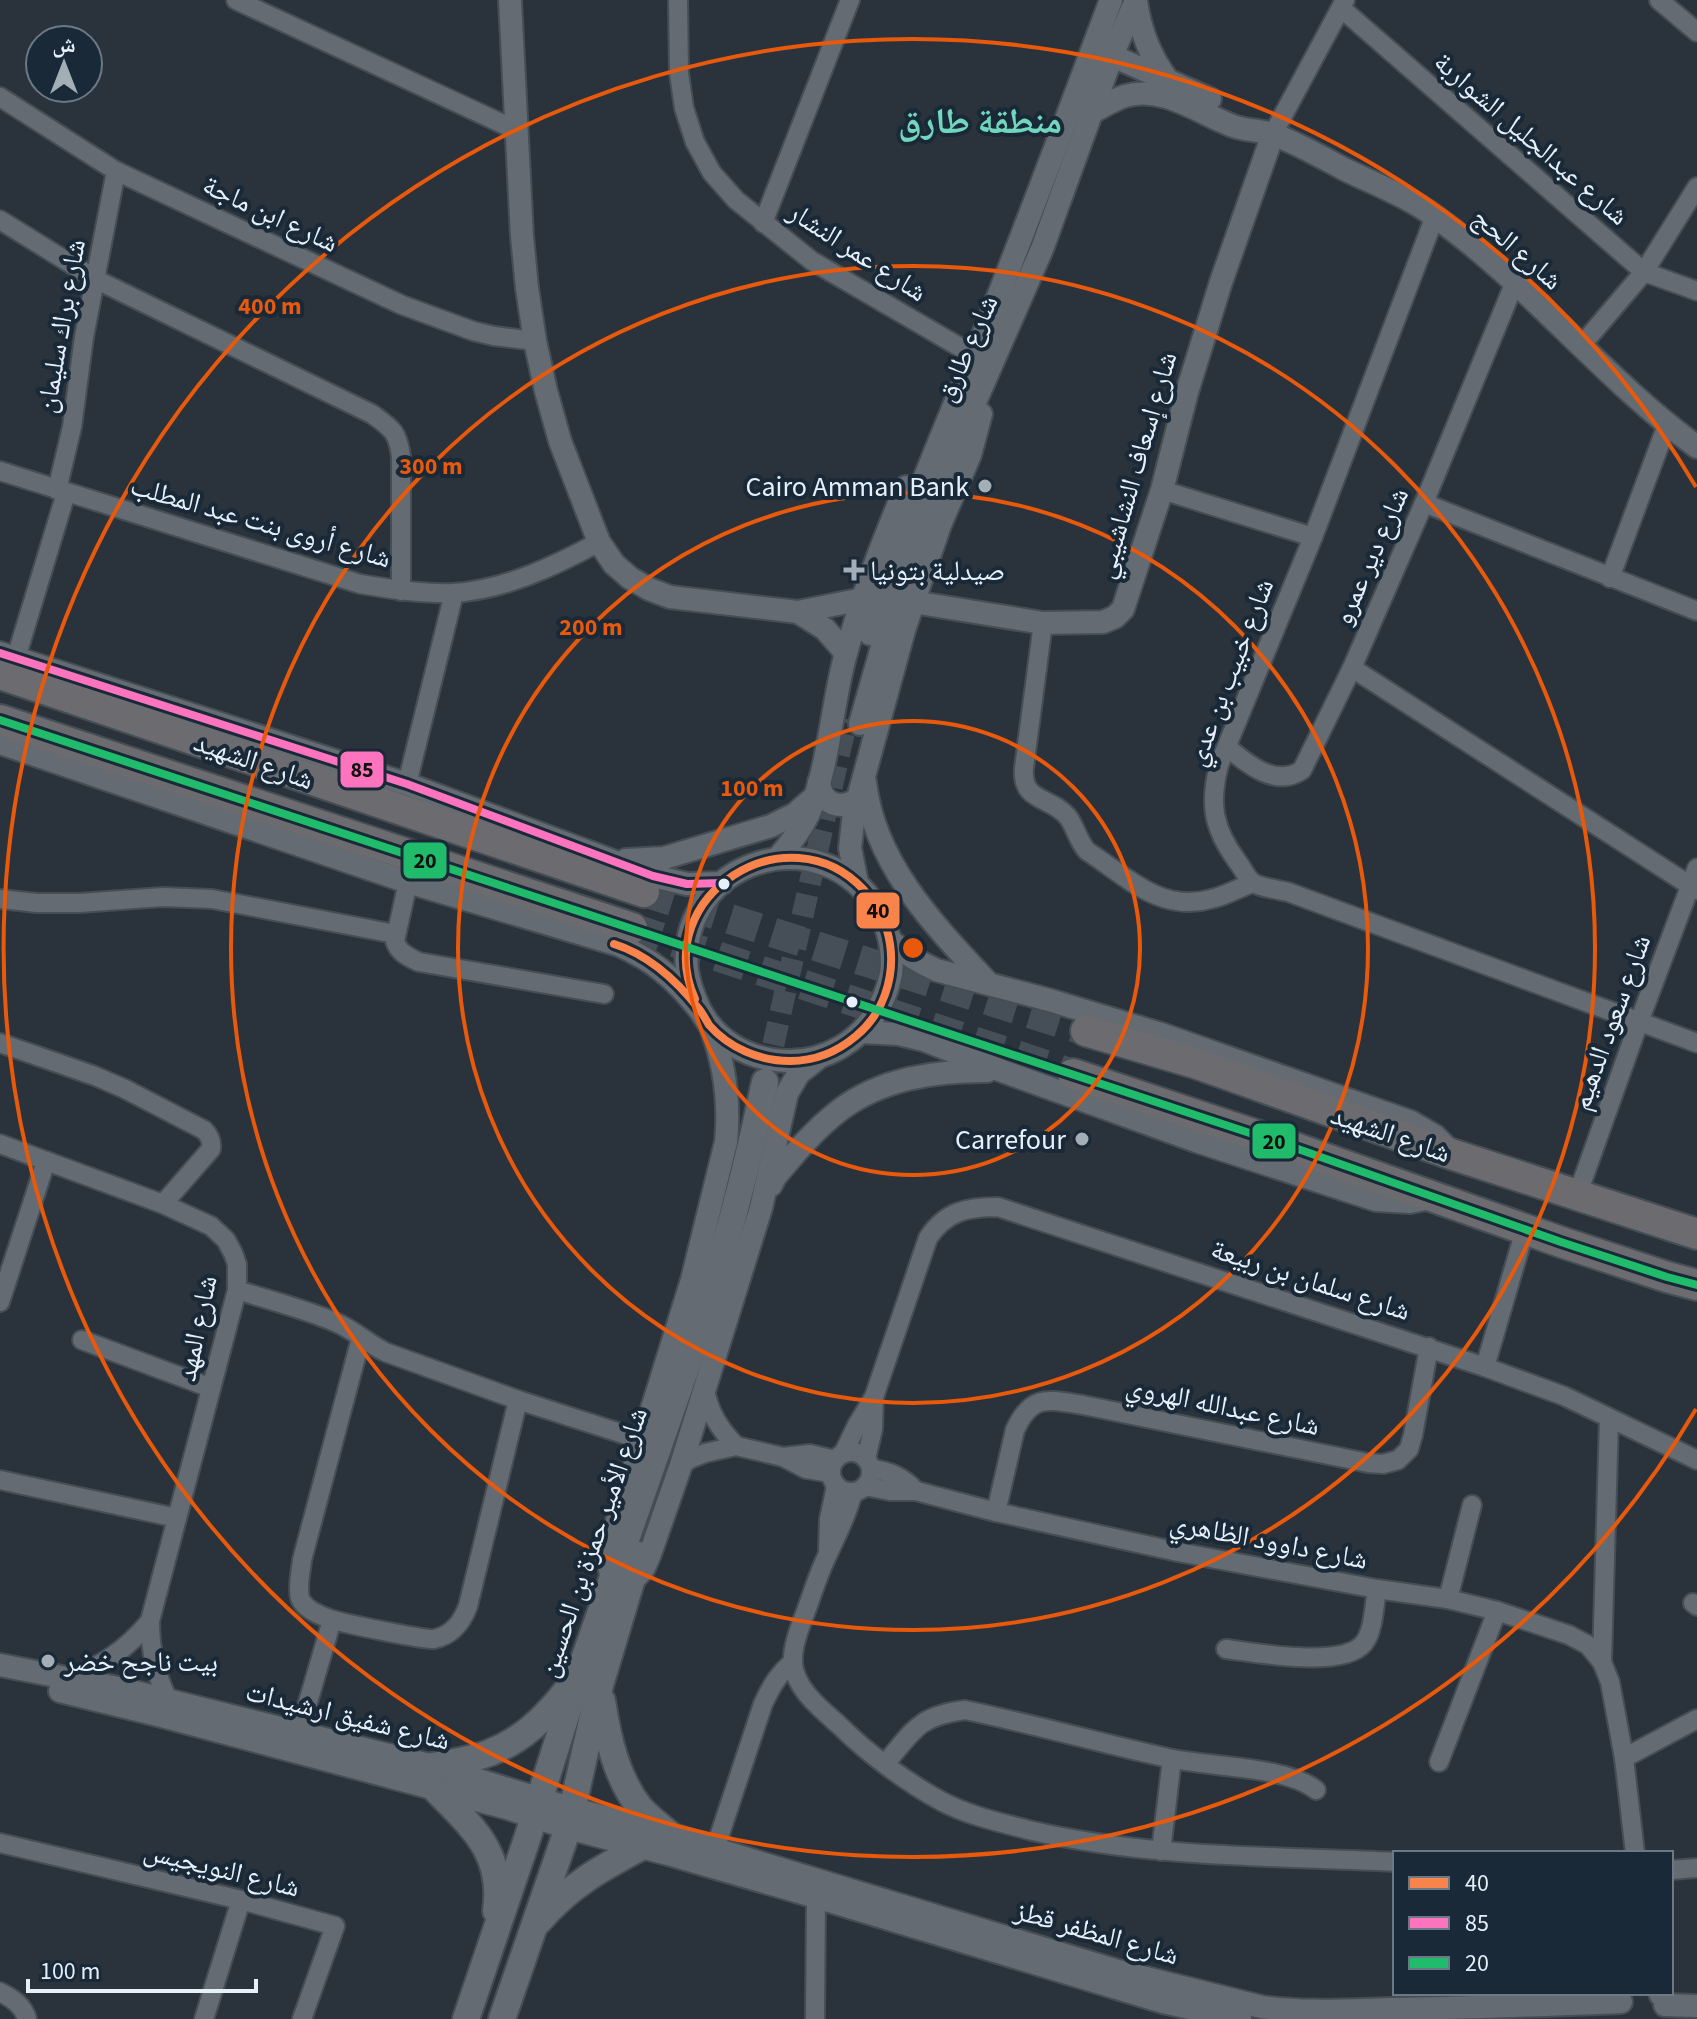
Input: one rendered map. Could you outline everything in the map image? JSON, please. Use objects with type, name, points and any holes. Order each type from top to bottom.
[{"type":"highway","name":"شارع الشهيد","points":[[5,662],[644,892]]},
{"type":"highway","name":"شارع الشهيد","points":[[0,720],[632,928]]},
{"type":"highway","name":"شارع الشهيد","points":[[1086,1031],[1195,1063],[1451,1154],[1697,1234]]},
{"type":"highway","name":"شارع الشهيد","points":[[1073,1074],[1298,1149],[1525,1230],[1697,1285]]},
{"type":"main road","name":"شارع الأمير حمزة بن الحسين","points":[[466,2019],[537,1808],[589,1681],[621,1580],[733,1266],[757,1175],[770,1082]]},
{"type":"main road","points":[[1667,1277],[1697,1294]]},
{"type":"main road","name":"شارع الأمير حمزة بن الحسين","points":[[502,2019],[571,1818],[589,1681]]},
{"type":"main road","points":[[492,1942],[498,1900],[493,1864],[482,1838],[435,1778],[524,1735],[589,1681],[619,1771],[642,1810],[668,1833]]},
{"type":"main road","points":[[534,1926],[552,1905],[586,1877],[641,1847]]},
{"type":"street","points":[[237,0],[518,131]]},
{"type":"street","points":[[510,0],[523,249],[535,341],[560,441],[599,542],[614,564],[630,578],[649,589],[681,598],[798,612],[863,599]]},
{"type":"street","name":"شارع عمر النشار","points":[[678,0],[679,73],[684,108],[695,142],[712,173],[736,200],[812,261],[975,356]]},
{"type":"street","points":[[763,223],[850,0]]},
{"type":"street","name":"شارع طارق","points":[[854,722],[969,393],[1042,249],[1092,112],[1111,0]]},
{"type":"street","points":[[1136,0],[1146,43],[1168,80]]},
{"type":"street","name":"شارع طارق","points":[[969,393],[975,356],[1103,52],[1136,0]]},
{"type":"street","points":[[1659,0],[1697,32]]},
{"type":"street","points":[[1273,134],[1343,4]]},
{"type":"street","name":"شارع عبدالجليل الشواربة","points":[[1343,4],[1644,272],[1697,291]]},
{"type":"street","name":"شارع الحج","points":[[1103,52],[1256,119],[1273,134]]},
{"type":"street","name":"شارع الحج","points":[[1092,112],[1125,96],[1158,94],[1235,127],[1273,134],[1401,195],[1435,216],[1515,282],[1615,380],[1697,447]]},
{"type":"street","name":"شارع ابن ماجة","points":[[0,97],[116,171],[402,305],[473,331],[535,341]]},
{"type":"street","name":"شارع إسعاف النشاشيبي","points":[[913,602],[1043,623],[1103,622],[1123,609],[1162,490],[1187,392],[1221,282],[1273,134]]},
{"type":"street","name":"شارع براك سليمان","points":[[5,662],[62,491],[84,337],[116,171]]},
{"type":"street","points":[[1581,346],[1644,272],[1697,187]]},
{"type":"street","name":"شارع خبيب بن عدي","points":[[1252,883],[1226,846],[1217,827],[1213,806],[1219,765],[1313,537],[1435,216]]},
{"type":"street","points":[[0,220],[97,280],[372,414],[390,426],[399,441],[401,457],[401,591]]},
{"type":"street","name":"شارع دير عمرو","points":[[1227,747],[1255,768],[1272,776],[1284,777],[1302,770],[1352,668],[1515,282]]},
{"type":"street","points":[[778,858],[803,824],[816,789],[846,653],[896,510],[928,435],[946,405],[969,393],[981,414],[977,435],[913,602],[854,813],[850,841],[857,883]]},
{"type":"street","points":[[1610,578],[1667,425]]},
{"type":"street","name":"شارع أروى بنت عبد المطلب","points":[[0,471],[360,584],[401,591],[454,593],[522,578],[559,564],[599,542]]},
{"type":"street","points":[[1162,490],[1313,537]]},
{"type":"street","points":[[1424,503],[1697,611]]},
{"type":"street","points":[[407,784],[454,593]]},
{"type":"street","points":[[798,612],[825,629],[846,653]]},
{"type":"street","points":[[1043,623],[1024,768],[1026,787],[1033,795],[1065,814],[1087,851],[1155,896],[1188,903],[1212,899],[1252,883],[1288,892],[1697,1043]]},
{"type":"street","points":[[5,662],[407,784],[670,881],[722,883]]},
{"type":"street","points":[[1352,668],[1693,888]]},
{"type":"street","points":[[0,743],[408,882],[619,945],[641,955],[662,970],[724,1038],[740,1049],[758,1057],[788,1061],[818,1058]]},
{"type":"street","points":[[865,776],[872,819],[892,865],[947,938],[990,984]]},
{"type":"street","points":[[606,857],[648,860],[679,855],[784,821],[805,806],[816,789]]},
{"type":"street","points":[[816,789],[832,804],[841,806],[858,799]]},
{"type":"street","points":[[778,858],[820,862],[857,883],[872,899],[883,918],[890,940],[891,973],[887,990],[872,1020],[848,1043],[818,1058],[799,1073],[787,1093],[761,1208],[681,1465],[648,1561],[639,1575],[621,1580],[608,1562],[610,1544],[692,1280],[726,1142],[726,1082],[717,1043],[692,992],[687,953],[690,933],[697,914],[722,883],[758,862],[778,858]]},
{"type":"street","name":"شارع سعود الدهيم","points":[[1577,1196],[1639,1022],[1693,888],[1697,868]]},
{"type":"street","points":[[408,882],[395,934],[396,947],[409,958],[604,994]]},
{"type":"street","points":[[1,906],[163,897],[212,899],[395,934]]},
{"type":"street","points":[[890,940],[919,963],[936,970],[1161,1034],[1411,1122],[1435,1136],[1451,1154]]},
{"type":"street","points":[[861,1032],[909,1036],[1196,1141],[1376,1200],[1410,1202],[1432,1197]]},
{"type":"street","points":[[0,1043],[95,1076],[204,1130],[209,1135],[211,1149],[163,1204]]},
{"type":"street","points":[[761,1208],[775,1177],[810,1137],[842,1109],[900,1080],[931,1073],[1002,1071]]},
{"type":"street","name":"شارع المهد","points":[[0,1144],[163,1204],[211,1226],[226,1240],[237,1264],[237,1290],[150,1621],[155,1669],[168,1699]]},
{"type":"street","points":[[0,1302],[46,1161]]},
{"type":"street","name":"شارع سلمان بن ربيعة","points":[[793,1662],[799,1630],[828,1553],[829,1519],[850,1472],[857,1425],[874,1397],[928,1238],[938,1223],[955,1213],[975,1207],[998,1207],[1026,1215],[1429,1347],[1564,1396],[1697,1460]]},
{"type":"street","points":[[1485,1367],[1525,1230]]},
{"type":"street","points":[[237,1290],[336,1322],[385,1352],[642,1440]]},
{"type":"street","points":[[361,1338],[302,1560],[299,1583],[300,1598],[309,1609],[332,1620],[432,1639],[450,1633],[462,1621],[518,1400]]},
{"type":"street","points":[[82,1340],[211,1388]]},
{"type":"street","name":"شارع عبدالله الهروي","points":[[996,1512],[1020,1419],[1035,1403],[1050,1401],[1368,1463],[1383,1464],[1398,1460],[1409,1449],[1413,1435],[1429,1347]]},
{"type":"street","points":[[681,1465],[705,1453],[736,1446],[714,1420],[705,1389]]},
{"type":"street","points":[[1609,1418],[1602,1662],[1610,1682],[1624,1758],[1635,1851]]},
{"type":"street","name":"شارع داوود الظاهري","points":[[736,1446],[783,1457],[810,1454],[890,1491],[916,1491],[1178,1552],[1448,1599],[1497,1611],[1569,1635],[1588,1645],[1602,1662]]},
{"type":"street","points":[[0,1480],[177,1518]]},
{"type":"street","points":[[1448,1599],[1472,1505]]},
{"type":"street","points":[[1226,1649],[1315,1658],[1348,1654],[1368,1635],[1377,1589]]},
{"type":"street","points":[[1439,1762],[1497,1611]]},
{"type":"street","points":[[299,1733],[332,1620]]},
{"type":"street","points":[[67,1685],[114,1656],[150,1621]]},
{"type":"street","points":[[793,1662],[795,1674],[813,1700],[848,1735],[885,1764],[943,1801],[1001,1823],[1074,1840],[1161,1851],[1393,1862]]},
{"type":"street","points":[[715,1849],[763,1704],[772,1684],[793,1662]]},
{"type":"street","name":"شارع شفيق ارشيدات","points":[[0,1665],[198,1725],[435,1778]]},
{"type":"street","name":"شارع شفيق ارشيدات","points":[[0,1678],[168,1699],[299,1733],[435,1778],[507,1808],[537,1808],[571,1818]]},
{"type":"street","points":[[885,1764],[916,1727],[931,1717],[965,1710],[1172,1759],[1285,1775],[1308,1783],[1316,1790]]},
{"type":"street","points":[[1624,1758],[1697,1719]]},
{"type":"street","points":[[1161,1851],[1172,1759]]},
{"type":"street","name":"شارع المظفر قطز","points":[[571,1818],[668,1833],[1118,1971],[1270,2014],[1624,2001]]},
{"type":"street","name":"شارع المظفر قطز","points":[[571,1818],[641,1847],[816,1897],[1195,2014],[1240,2019]]},
{"type":"street","name":"شارع النويجيس","points":[[0,1843],[241,1900],[335,1926],[302,2019]]},
{"type":"street","points":[[1673,1870],[1697,1868]]},
{"type":"street","points":[[815,2019],[816,1897]]},
{"type":"street","points":[[204,2019],[241,1900]]},
{"type":"street","points":[[0,1992],[19,2004],[27,2019]]},
{"type":"street","points":[[1661,2001],[1697,2006]]},
{"type":"tunnel","points":[[766,1077],[847,719]]},
{"type":"tunnel","points":[[644,892],[1086,1031]]},
{"type":"tunnel","points":[[632,928],[1073,1074]]},
{"type":"transit line","name":"85","points":[[0,653],[407,784],[653,876],[687,884],[722,883]]},
{"type":"transit line","name":"20","points":[[0,720],[1298,1149],[1561,1242],[1697,1285]]},
{"type":"transit line","name":"40","points":[[614,944],[639,955],[672,979],[709,1025],[726,1040],[746,1052],[768,1059],[799,1061],[841,1047],[865,1027],[880,1006],[891,970],[889,937],[884,922],[864,890],[833,867],[799,858],[765,861],[734,875],[708,898],[691,927],[686,961],[695,999]]},
{"type":"place","name":"Cairo Amman Bank","points":[[985,486]]},
{"type":"place","name":"صيدلية بتونيا","points":[[854,570]]},
{"type":"place","name":"Carrefour","points":[[1082,1139]]},
{"type":"place","name":"بيت ناجح خضر","points":[[48,1661]]},
{"type":"district","name":"منطقة طارق","points":[[980,120]]}]
